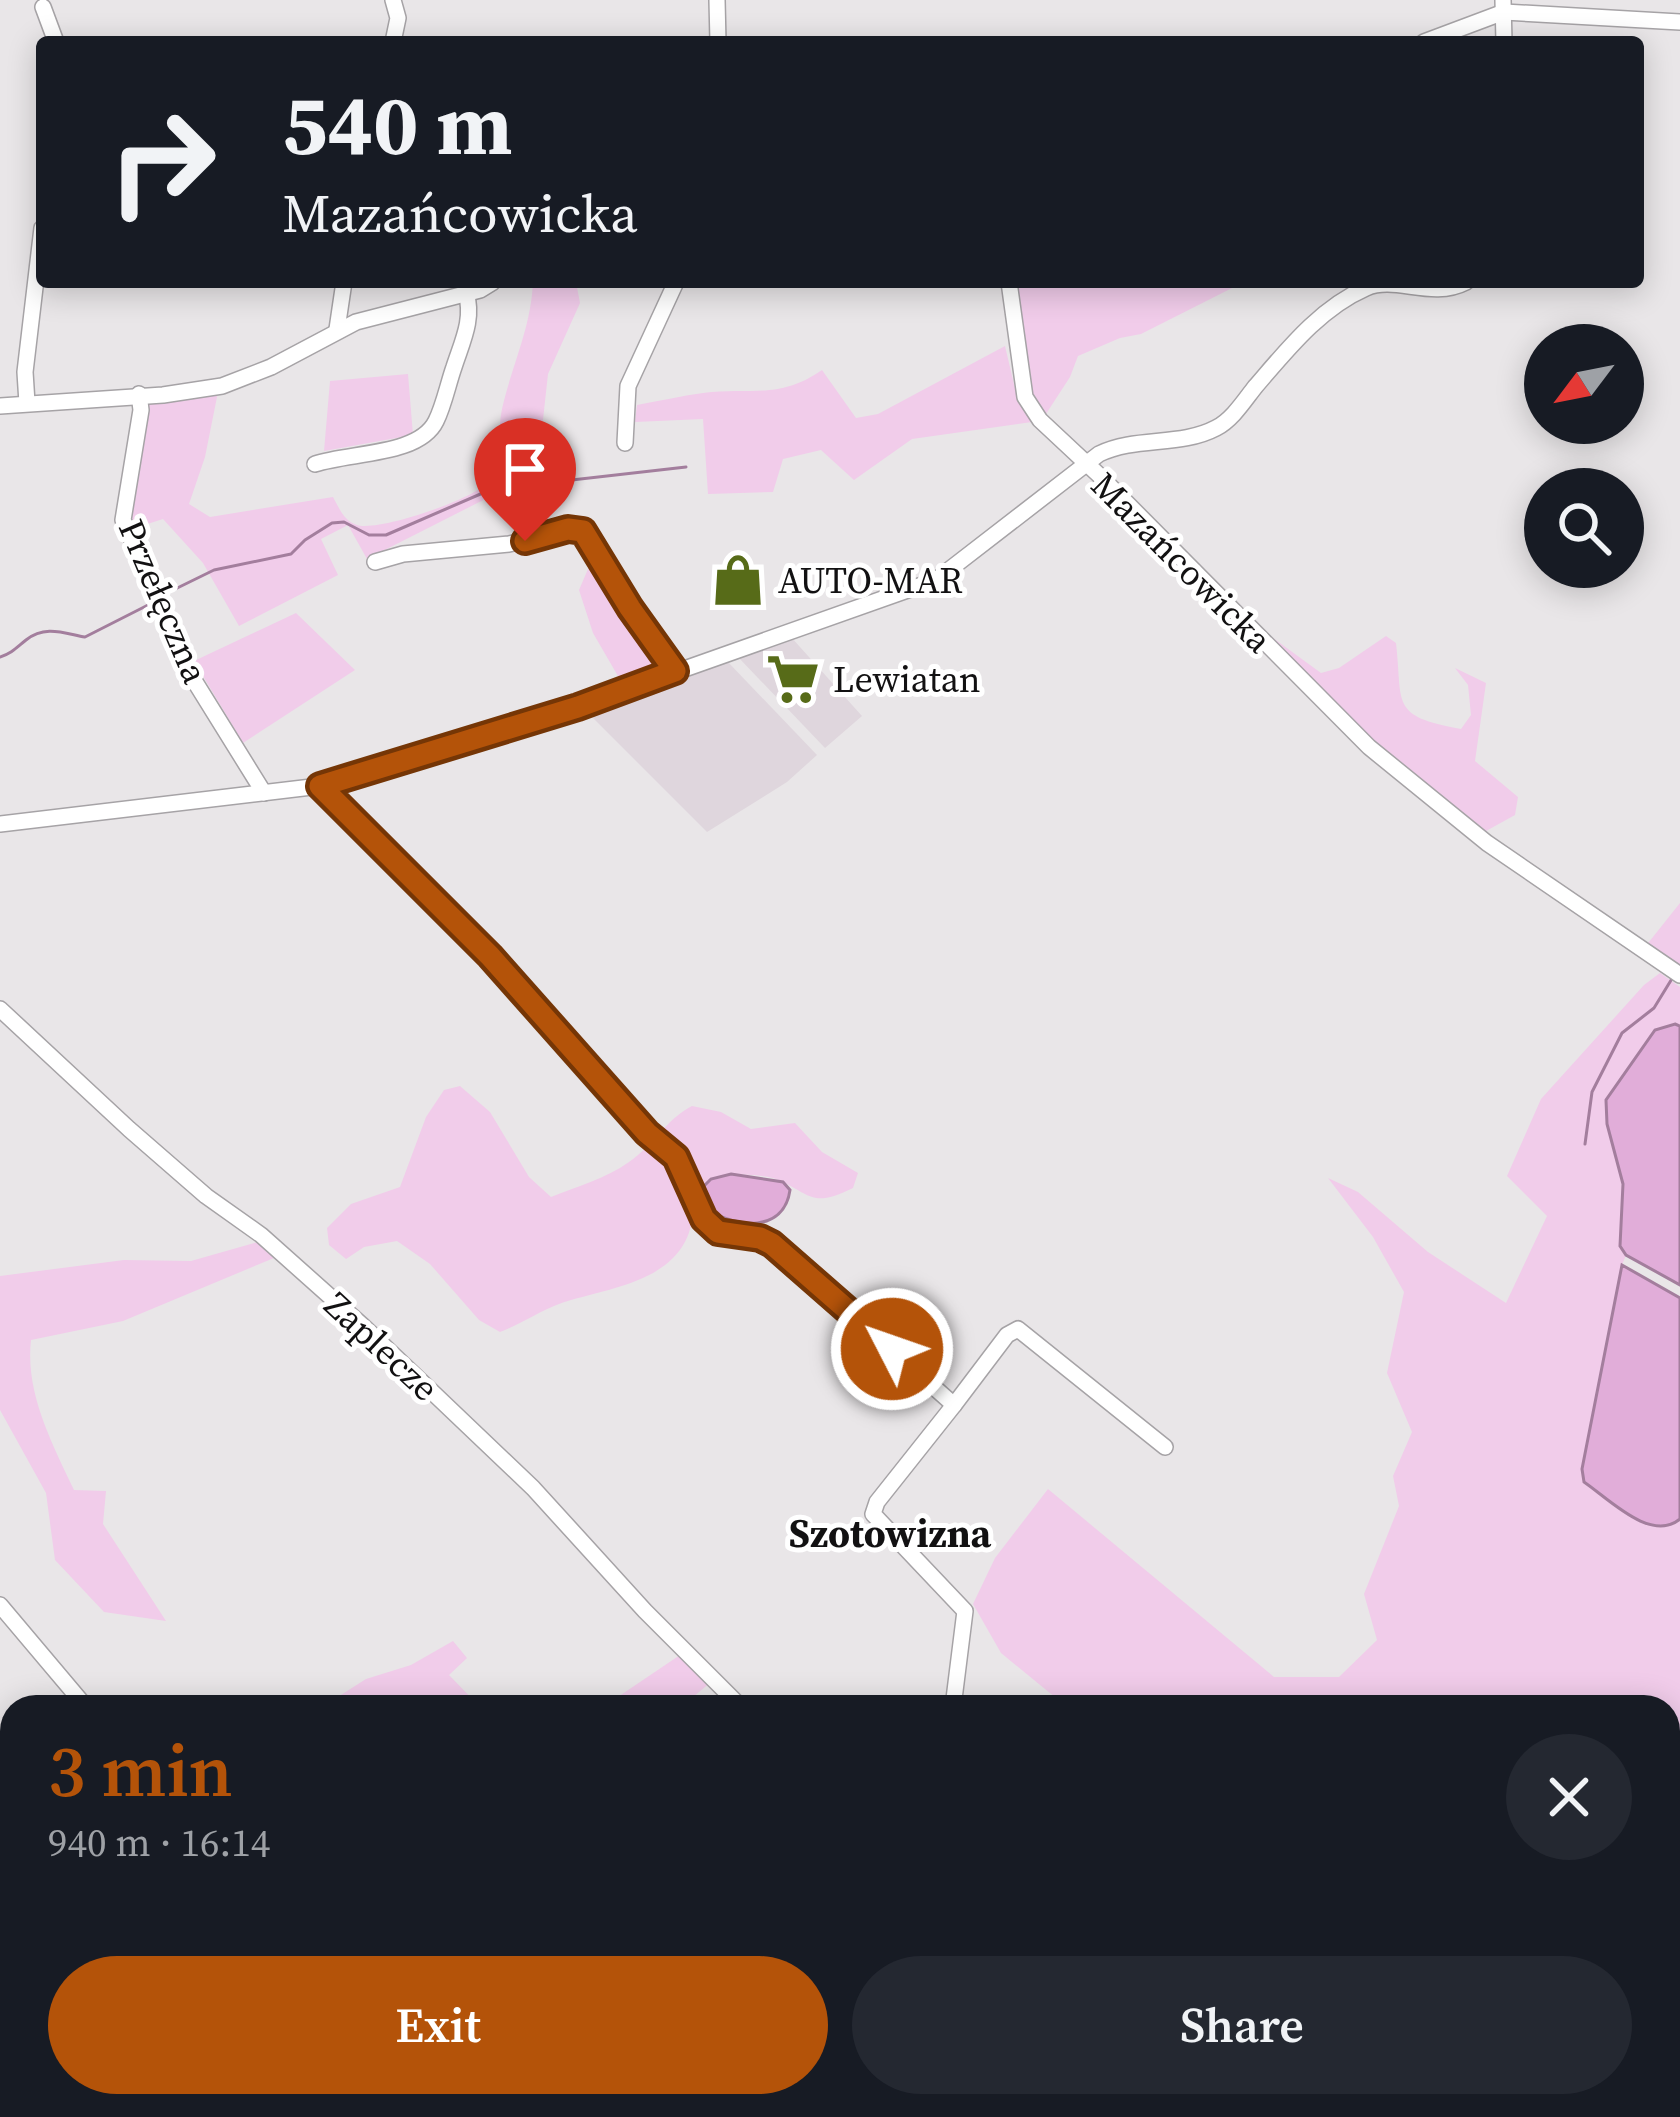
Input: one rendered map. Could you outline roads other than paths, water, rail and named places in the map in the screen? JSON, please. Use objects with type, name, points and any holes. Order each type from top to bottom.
[{"type":"street","points":[[393,0],[398,18],[394,36]]},
{"type":"street","points":[[717,0],[718,36]]},
{"type":"street","points":[[1437,36],[1504,6],[1680,22]]},
{"type":"street","points":[[43,8],[54,36]]},
{"type":"street","points":[[27,403],[25,372],[36,279]]},
{"type":"street","points":[[337,329],[343,288]]},
{"type":"street","points":[[0,406],[197,391],[241,380],[337,329],[478,288]]},
{"type":"street","points":[[626,443],[628,386],[673,288]]},
{"type":"street","points":[[1010,288],[1025,398],[1084,464],[1119,444],[1190,436],[1216,428],[1315,322],[1344,298],[1366,288]]},
{"type":"street","points":[[1404,288],[1446,288]]},
{"type":"street","points":[[315,464],[345,454],[404,447],[435,424],[468,324],[466,293]]},
{"type":"street","name":"Przełęczna","points":[[139,394],[141,410],[123,520],[192,677],[264,793]]},
{"type":"street","name":"Mazańcowicka","points":[[0,824],[320,786],[578,707],[936,580],[1084,464],[1413,786],[1544,884],[1680,975]]},
{"type":"street","points":[[375,562],[403,554],[509,544],[577,529],[589,537],[630,608],[675,671]]},
{"type":"street","points":[[320,786],[490,956],[647,1133],[676,1157],[704,1219],[718,1232],[772,1244],[954,1405]]},
{"type":"street","name":"Zaplecze","points":[[0,1010],[129,1130],[206,1196],[261,1235],[363,1326],[533,1488],[729,1695]]},
{"type":"street","points":[[954,1695],[965,1611],[873,1514],[877,1502],[1007,1335],[1018,1329],[1165,1447]]},
{"type":"street","points":[[0,1605],[76,1695]]},
{"type":"waterway","points":[[165,594],[214,570],[291,554],[332,523],[344,522],[369,535],[386,535],[492,489],[686,467]]},
{"type":"waterway","points":[[0,657],[40,633],[85,637],[150,604]]},
{"type":"waterway","points":[[1585,1144],[1592,1092],[1622,1033],[1654,1008],[1673,977]]},
{"type":"place","name":"AUTO-MAR","points":[[738,580]]},
{"type":"place","name":"Lewiatan","points":[[793,679]]},
{"type":"district","name":"Szotowizna","points":[[890,1533]]}]
